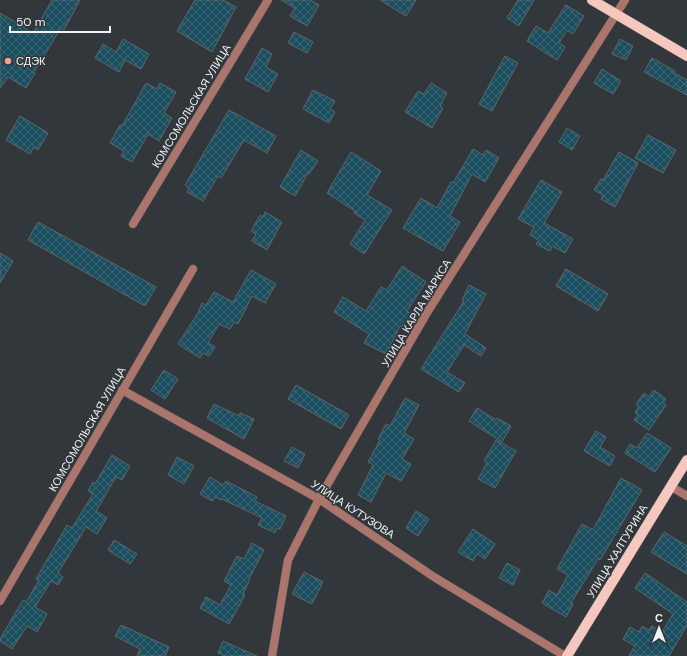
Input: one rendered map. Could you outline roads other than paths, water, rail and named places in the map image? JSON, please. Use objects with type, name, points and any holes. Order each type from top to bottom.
[{"type":"main road","points":[[592,0],[687,56]]},
{"type":"main road","name":"УЛИЦА ХАЛТУРИНА","points":[[566,656],[687,460]]},
{"type":"street","name":"КОМСОМОЛЬСКАЯ УЛИЦА","points":[[133,224],[268,0]]},
{"type":"street","name":"УЛИЦА КАРЛА МАРКСА","points":[[272,656],[288,560],[320,499],[428,312],[624,0]]},
{"type":"street","name":"КОМСОМОЛЬСКАЯ УЛИЦА","points":[[0,601],[193,269]]},
{"type":"street","name":"УЛИЦА КУТУЗОВА","points":[[122,390],[320,499],[434,577],[566,656]]},
{"type":"street","points":[[670,486],[687,496]]},
{"type":"place","name":"СДЭК","points":[[8,61]]}]
